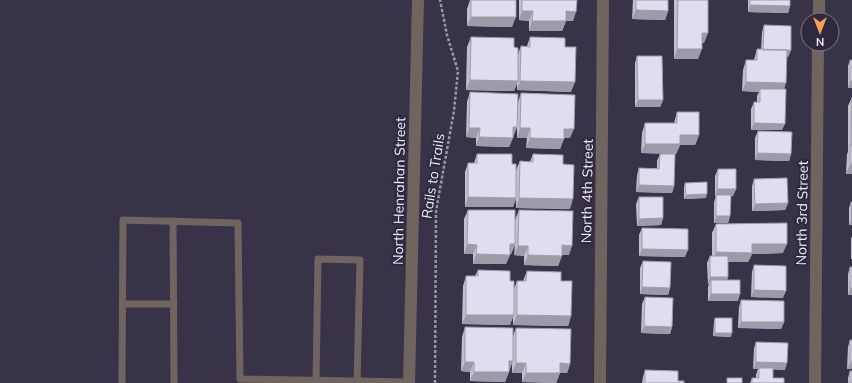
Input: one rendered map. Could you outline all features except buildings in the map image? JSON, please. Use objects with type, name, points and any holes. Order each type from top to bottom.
[{"type":"street","name":"North Henrahan Street","points":[[409,383],[418,0]]},
{"type":"street","name":"North 4th Street","points":[[600,383],[603,0]]},
{"type":"street","points":[[819,0],[819,12]]},
{"type":"street","name":"North 3rd Street","points":[[815,383],[818,52]]},
{"type":"lane","points":[[122,383],[123,220],[238,223],[240,381],[409,383]]},
{"type":"lane","points":[[173,221],[174,383]]},
{"type":"lane","points":[[316,381],[318,259],[360,260],[358,382]]},
{"type":"lane","points":[[123,304],[174,304]]},
{"type":"path","name":"Rails to Trails","points":[[435,383],[436,211],[454,112],[458,71],[447,35],[440,0]]}]
